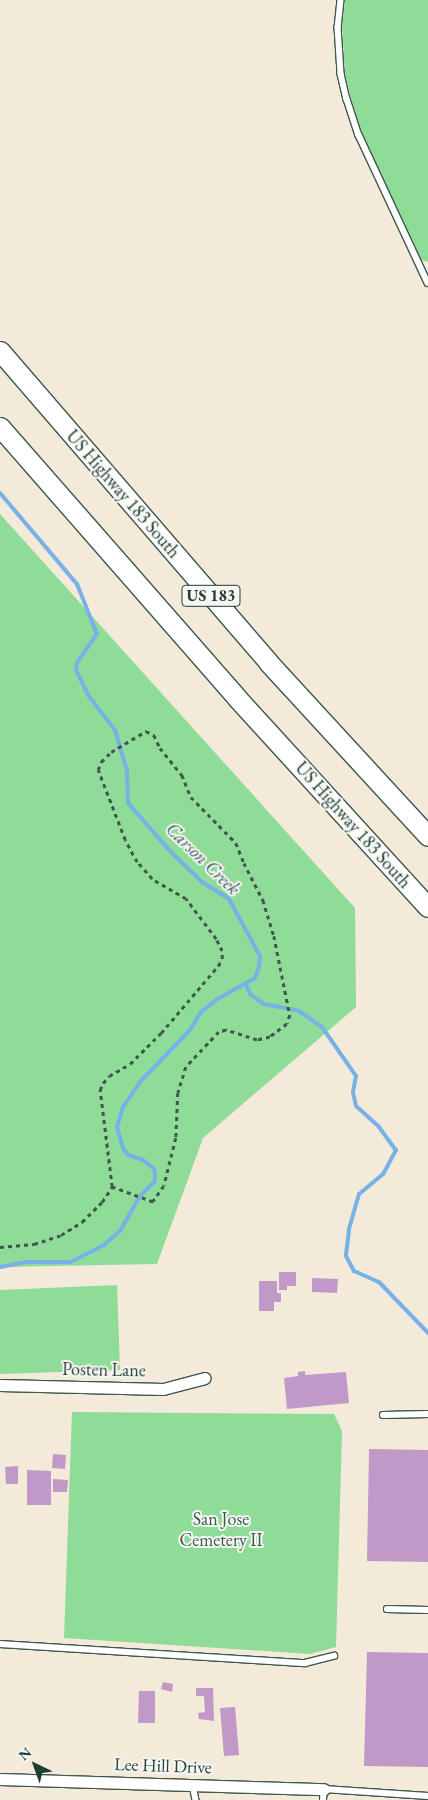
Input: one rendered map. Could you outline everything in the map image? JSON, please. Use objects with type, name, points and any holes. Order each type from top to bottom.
[{"type":"highway","name":"US Highway 183 South","points":[[0,351],[268,662],[428,836]]},
{"type":"highway","name":"US Highway 183 South","points":[[0,427],[237,698],[428,907]]},
{"type":"street","name":"Posten Lane","points":[[0,1386],[163,1389],[205,1378]]},
{"type":"street","name":"Lee Hill Drive","points":[[0,1779],[193,1785],[324,1794]]},
{"type":"lane","points":[[341,0],[338,27],[341,74],[347,99],[359,135],[428,284]]},
{"type":"lane","points":[[383,1415],[428,1414]]},
{"type":"lane","points":[[387,1609],[428,1610]]},
{"type":"lane","points":[[0,1644],[305,1663],[334,1656]]},
{"type":"lane","points":[[193,1785],[196,1800]]},
{"type":"lane","points":[[324,1794],[428,1796]]},
{"type":"path","points":[[0,1248],[34,1244],[61,1235],[82,1222],[102,1202],[112,1187],[100,1090],[103,1083],[109,1076],[130,1064],[162,1032],[218,966],[222,958],[222,951],[216,940],[186,899],[152,879],[138,862],[125,840],[98,770],[101,762],[111,752],[146,731],[154,735],[160,748],[182,775],[191,798],[236,843],[263,900],[289,1000],[290,1015],[287,1024],[270,1037],[256,1040],[226,1030],[219,1032],[186,1067],[178,1093],[176,1138],[164,1186],[153,1202],[112,1187]]},
{"type":"green space","points":[[345,0],[428,0],[428,262],[421,260],[360,133],[345,75],[342,25]]},
{"type":"green space","points":[[0,514],[355,908],[356,1007],[203,1138],[157,1264],[0,1267]]},
{"type":"green space","points":[[117,1285],[120,1370],[0,1374],[0,1290]]},
{"type":"green space","name":"San Jose Cemetery II","points":[[72,1412],[334,1414],[342,1431],[336,1647],[310,1654],[64,1638]]},
{"type":"building","points":[[279,1272],[296,1272],[296,1286],[287,1286],[287,1290],[279,1290]]},
{"type":"building","points":[[312,1278],[338,1279],[337,1293],[312,1292]]},
{"type":"building","points":[[259,1281],[277,1281],[277,1293],[281,1293],[281,1302],[274,1302],[274,1311],[259,1311]]},
{"type":"building","points":[[305,1371],[305,1375],[346,1372],[349,1403],[287,1409],[284,1378],[298,1376],[298,1372]]},
{"type":"building","points":[[369,1449],[428,1450],[428,1562],[367,1561]]},
{"type":"building","points":[[53,1454],[66,1455],[65,1469],[52,1468]]},
{"type":"building","points":[[18,1466],[18,1484],[6,1484],[5,1467]]},
{"type":"building","points":[[27,1470],[51,1471],[51,1505],[27,1505]]},
{"type":"building","points":[[53,1479],[68,1480],[67,1492],[53,1492]]},
{"type":"building","points":[[367,1652],[428,1653],[428,1767],[364,1766]]},
{"type":"building","points":[[163,1682],[173,1684],[172,1692],[161,1689]]},
{"type":"building","points":[[196,1688],[213,1688],[214,1721],[199,1719],[198,1713],[205,1712],[204,1696],[196,1696]]},
{"type":"building","points":[[139,1691],[155,1691],[155,1723],[138,1723]]},
{"type":"building","points":[[235,1707],[239,1755],[224,1756],[220,1708]]},
{"type":"waterway","name":"Carson Creek","points":[[0,493],[77,584],[97,634],[77,663],[76,670],[88,695],[115,730],[127,771],[128,803],[170,851],[202,882],[229,899],[260,956],[255,978],[216,1000],[200,1013],[190,1030],[140,1082],[123,1107],[117,1127],[123,1148],[128,1155],[143,1160],[154,1169],[155,1181],[140,1196],[120,1231],[104,1245],[70,1262],[26,1262],[0,1267]]},
{"type":"waterway","points":[[246,984],[250,994],[264,1004],[299,1011],[322,1027],[356,1076],[353,1092],[356,1106],[379,1127],[396,1150],[383,1174],[359,1194],[349,1230],[346,1256],[354,1271],[379,1282],[428,1333]]}]
